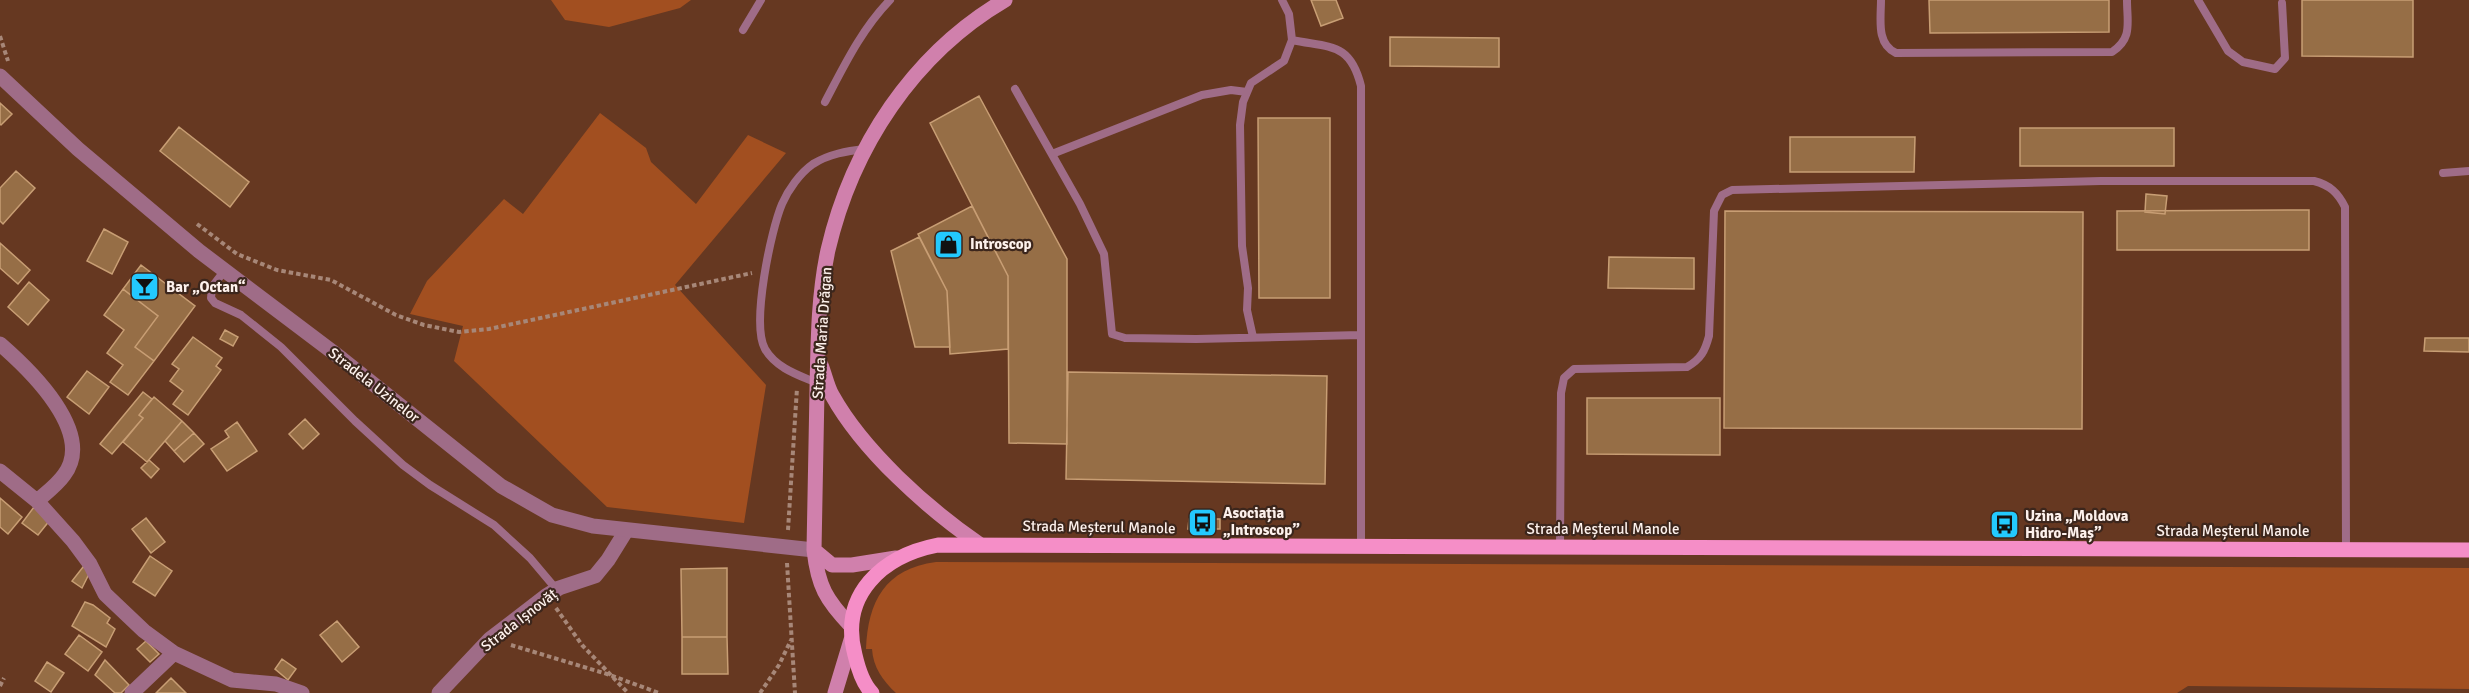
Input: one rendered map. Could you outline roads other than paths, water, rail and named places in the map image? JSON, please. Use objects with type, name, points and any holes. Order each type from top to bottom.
[{"type":"main road","name":"Strada Maria Drăgan","points":[[851,633],[825,594],[817,576],[814,550],[818,357],[822,286],[828,251],[841,203],[866,149],[897,96],[942,47],[987,4],[1005,0]]},
{"type":"main road","points":[[818,357],[831,393],[860,434],[928,505],[979,544]]},
{"type":"main road","name":"Strada Meșterul Manole","points":[[872,693],[857,665],[851,633],[858,597],[873,576],[896,558],[918,549],[938,545],[2469,550]]},
{"type":"main road","points":[[814,550],[832,565],[852,565],[896,558]]},
{"type":"main road","points":[[836,693],[851,633]]},
{"type":"street","name":"Stradela Uzinelor","points":[[0,76],[78,149],[225,270],[342,359],[501,486],[532,506],[552,515],[593,526],[814,550]]},
{"type":"street","points":[[0,344],[32,375],[54,401],[65,419],[72,438],[72,458],[65,474],[37,501]]},
{"type":"street","points":[[0,471],[37,501],[90,564],[105,594],[144,631],[174,653],[232,680],[276,684],[302,693]]},
{"type":"street","name":"Strada Ișnovăț","points":[[439,693],[490,639],[551,593],[595,576],[626,531]]},
{"type":"street","points":[[132,693],[174,653]]},
{"type":"lane","points":[[743,30],[761,0]]},
{"type":"lane","points":[[825,102],[854,47],[878,12],[890,0]]},
{"type":"lane","points":[[1253,337],[1247,310],[1248,288],[1242,235],[1240,125],[1243,102],[1251,83],[1284,61],[1292,40],[1289,14],[1282,0]]},
{"type":"lane","points":[[1881,0],[1880,25],[1883,40],[1888,49],[1896,53],[1908,53],[2112,52],[2122,45],[2127,36],[2127,0]]},
{"type":"lane","points":[[2198,0],[2229,51],[2243,62],[2275,69],[2285,58],[2282,3]]},
{"type":"lane","points":[[1292,40],[1342,50],[1356,67],[1361,86],[1361,547]]},
{"type":"lane","points":[[1015,89],[1104,254],[1112,333],[1125,338],[1196,339],[1360,335]]},
{"type":"lane","points":[[1052,154],[1202,95],[1231,90],[1247,92]]},
{"type":"lane","points":[[817,384],[773,361],[763,346],[760,329],[770,240],[779,212],[796,180],[812,164],[838,153],[866,149]]},
{"type":"lane","points":[[2443,173],[2469,171]]},
{"type":"lane","points":[[1560,547],[1561,393],[1564,378],[1574,369],[1687,367],[1698,361],[1706,349],[1709,336],[1714,211],[1722,195],[1732,190],[2101,181],[2314,181],[2326,184],[2339,196],[2345,207],[2346,550]]},
{"type":"lane","points":[[225,270],[212,287],[211,298],[215,303],[241,315],[281,347],[403,465],[430,485],[494,525],[530,558],[551,593]]},
{"type":"place","name":"Introscop","points":[[949,244]]},
{"type":"place","name":"Bar „Octan“","points":[[145,287]]},
{"type":"place","name":"Asociația „Introscop”","points":[[1202,522]]},
{"type":"place","name":"Uzina „Moldova Hidro-Maș”","points":[[2004,525]]}]
